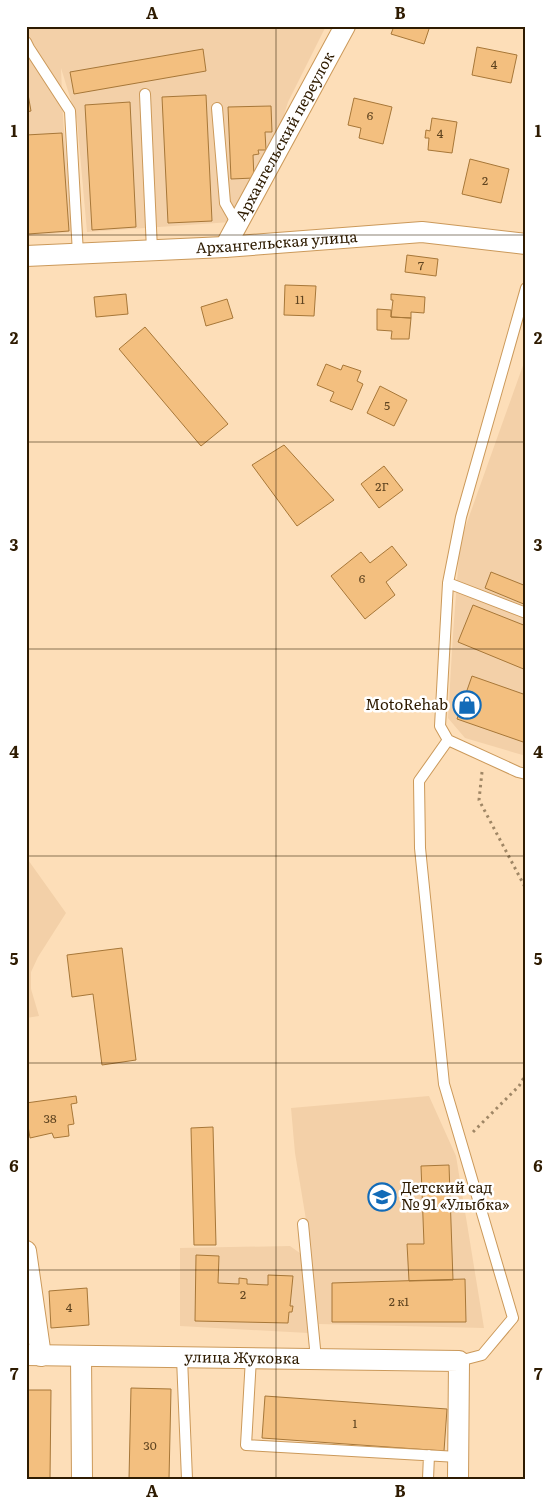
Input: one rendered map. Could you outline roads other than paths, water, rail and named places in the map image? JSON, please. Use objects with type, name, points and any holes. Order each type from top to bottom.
[{"type":"street","name":"Архангельский переулок","points":[[225,247],[345,26]]},
{"type":"street","name":"Архангельская улица","points":[[26,256],[225,247],[422,232],[526,244]]},
{"type":"street","points":[[26,1251],[34,1355]]},
{"type":"street","name":"улица Жуковка","points":[[34,1355],[459,1361]]},
{"type":"street","points":[[82,1356],[82,1479]]},
{"type":"street","points":[[458,1479],[459,1361]]},
{"type":"lane","points":[[26,42],[70,111],[78,254]]},
{"type":"lane","points":[[145,94],[152,250]]},
{"type":"lane","points":[[217,108],[225,203],[237,224]]},
{"type":"lane","points":[[526,288],[461,517],[448,583],[440,726],[448,740],[526,774]]},
{"type":"lane","points":[[448,583],[526,613]]},
{"type":"lane","points":[[448,740],[419,781],[420,848],[444,1084],[513,1318],[482,1355],[459,1361]]},
{"type":"lane","points":[[303,1224],[316,1359]]},
{"type":"lane","points":[[182,1358],[187,1479]]},
{"type":"lane","points":[[251,1358],[246,1445],[458,1457]]},
{"type":"lane","points":[[428,1479],[429,1455]]},
{"type":"place","name":"MotoRehab","points":[[467,705]]},
{"type":"place","name":"Детский сад № 91 «Улыбка»","points":[[382,1197]]}]
